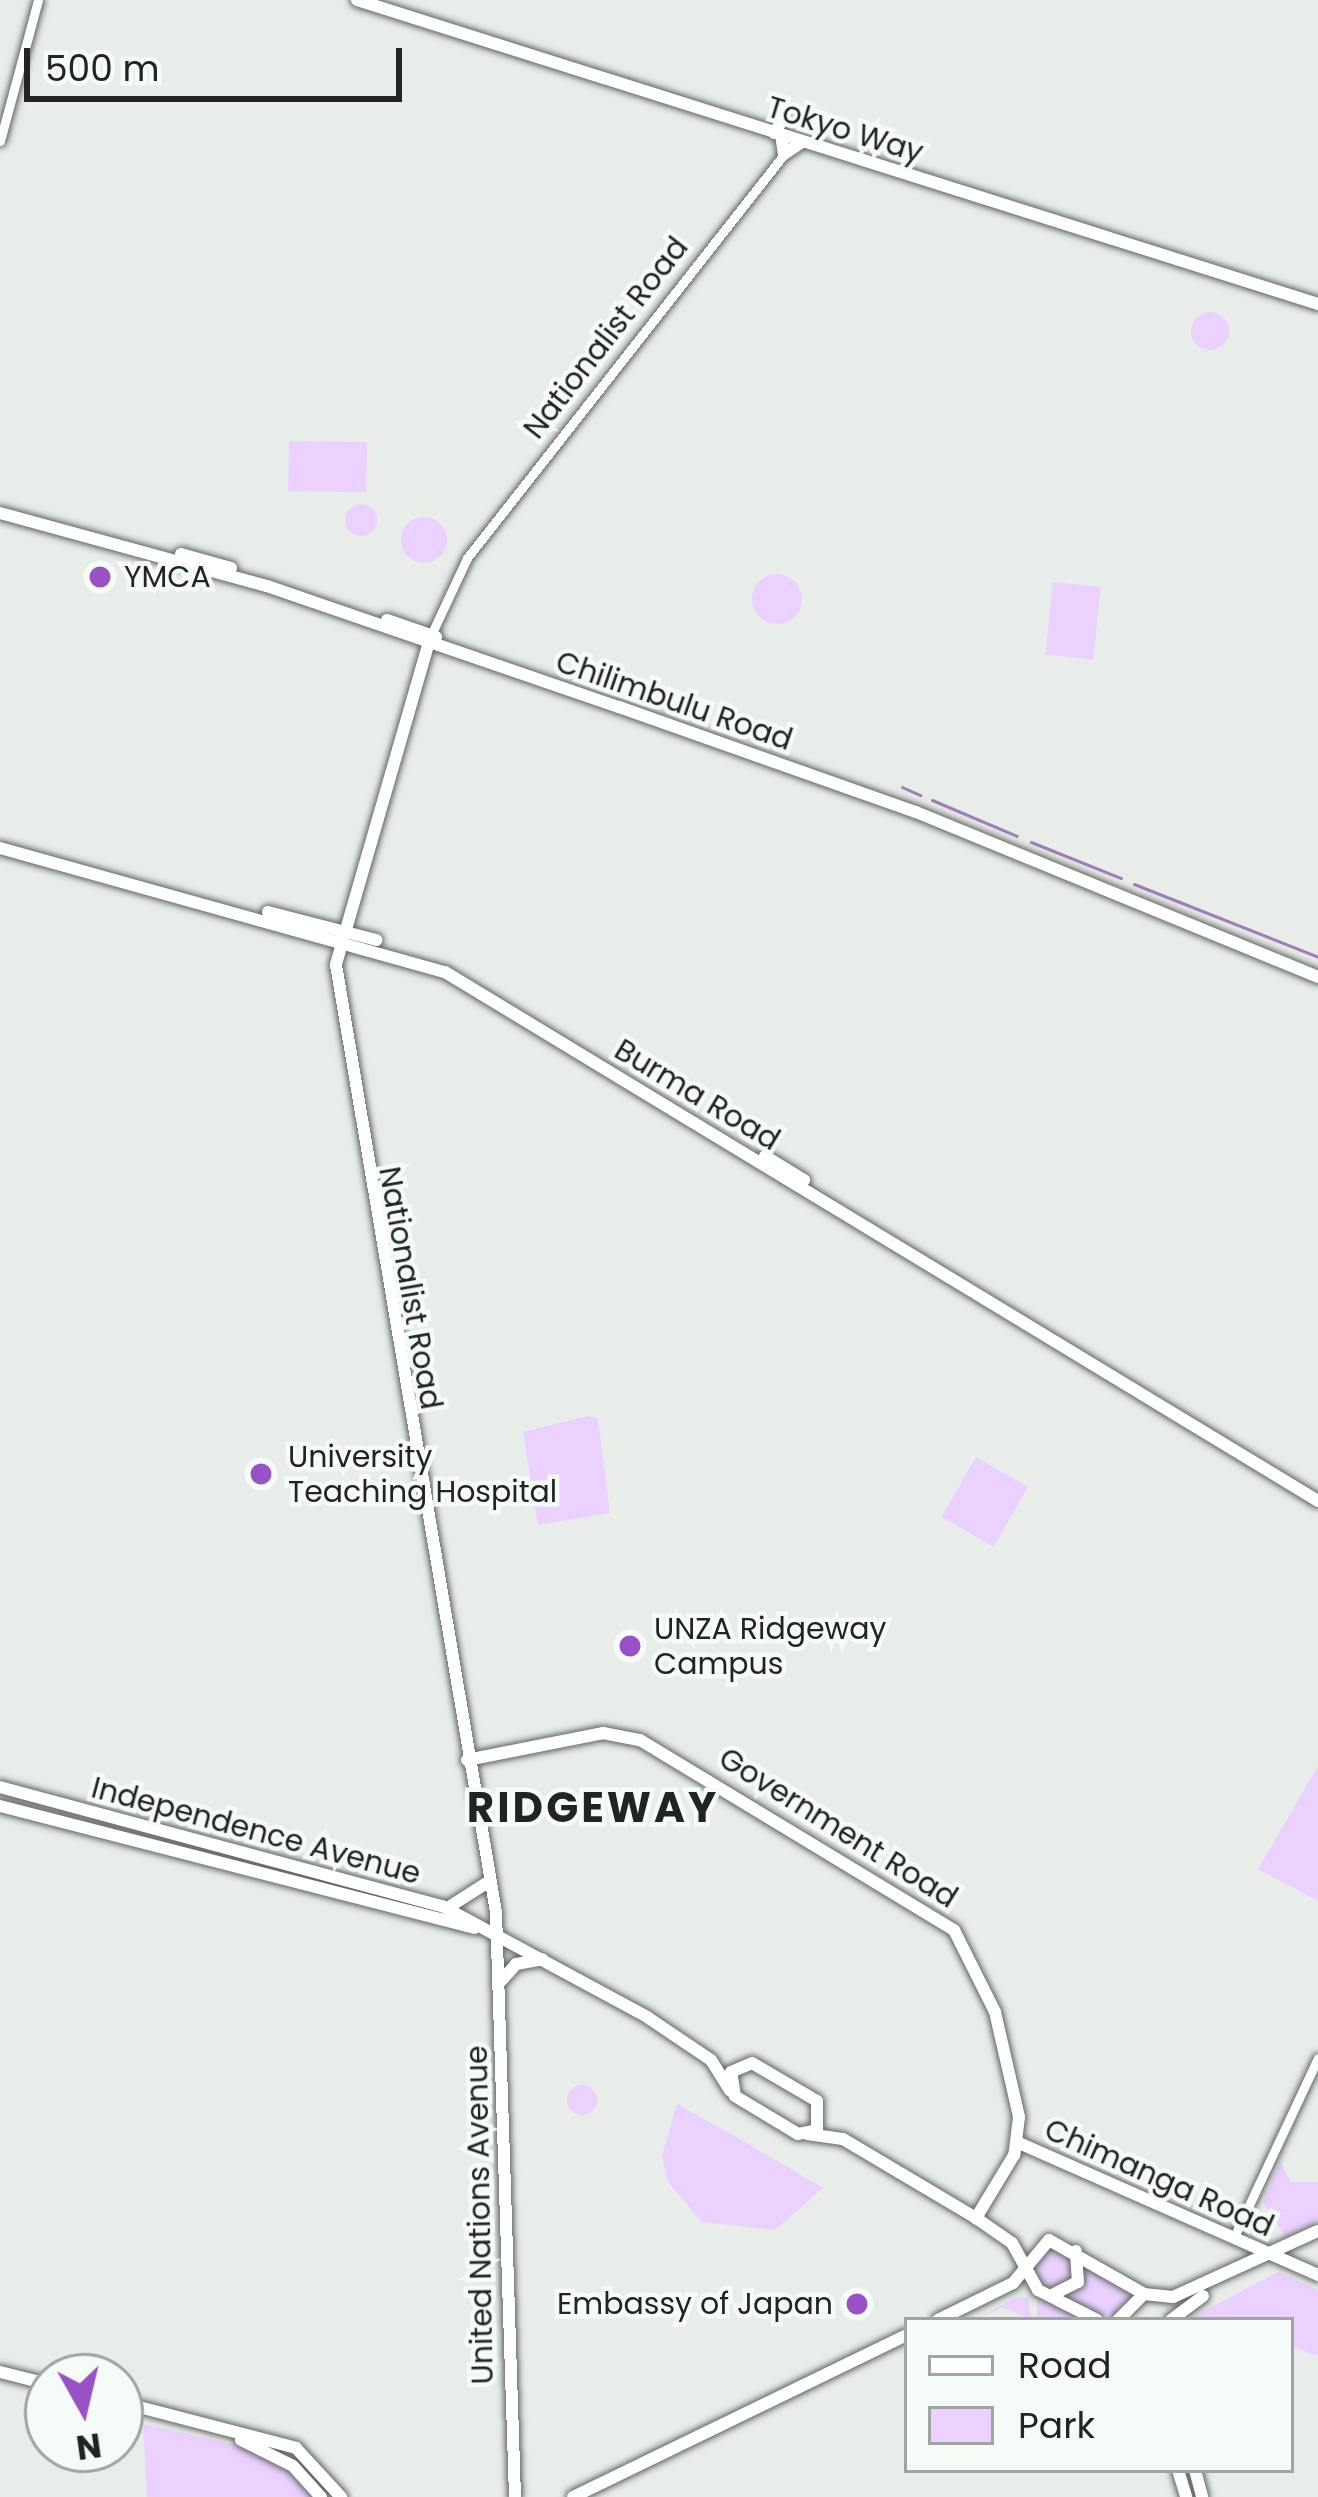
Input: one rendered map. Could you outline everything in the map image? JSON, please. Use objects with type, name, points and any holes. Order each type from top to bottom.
[{"type":"main road","name":"Tokyo Way","points":[[357,0],[1318,304]]},
{"type":"main road","points":[[784,154],[785,116]]},
{"type":"main road","name":"Chilimbulu Road","points":[[0,510],[428,641],[919,807],[1318,973]]},
{"type":"main road","name":"Nationalist Road","points":[[428,641],[333,963],[496,1932]]},
{"type":"main road","name":"Burma Road","points":[[0,845],[311,927],[344,930],[484,986],[1318,1497]]},
{"type":"main road","points":[[311,927],[344,930]]},
{"type":"main road","points":[[311,927],[333,963]]},
{"type":"main road","name":"Government Road","points":[[469,1760],[603,1733],[640,1740],[921,1905],[962,1941],[995,2012],[1019,2117],[1019,2143],[976,2218]]},
{"type":"main road","name":"Nationalist Road","points":[[469,1760],[496,1932]]},
{"type":"main road","name":"Independence Avenue","points":[[0,1787],[442,1906],[549,1958],[711,2060],[730,2090],[807,2134],[843,2139],[976,2218],[1012,2242],[1028,2268]]},
{"type":"main road","name":"Independence Avenue","points":[[0,1806],[496,1932]]},
{"type":"main road","points":[[271,1878],[274,1861]]},
{"type":"main road","points":[[442,1906],[470,1903],[485,1884]]},
{"type":"main road","name":"United Nations Avenue","points":[[496,1932],[515,2497]]},
{"type":"main road","points":[[500,1983],[515,1964],[549,1958]]},
{"type":"main road","name":"Independence Avenue","points":[[711,2060],[744,2063],[824,2112],[843,2139]]},
{"type":"main road","points":[[730,2090],[744,2063]]},
{"type":"main road","points":[[807,2134],[824,2112]]},
{"type":"main road","points":[[1019,2117],[1039,2148]]},
{"type":"main road","name":"Chimanga Road","points":[[1019,2143],[1312,2272]]},
{"type":"main road","points":[[1238,2270],[1242,2238]]},
{"type":"main road","points":[[1122,2317],[1149,2295],[1238,2270],[1314,2238],[1312,2272]]},
{"type":"main road","points":[[1012,2242],[1076,2251],[1149,2295],[1167,2317]]},
{"type":"main road","points":[[943,2317],[1028,2268],[1042,2243]]},
{"type":"main road","points":[[962,2317],[1078,2282],[1076,2251]]},
{"type":"main road","points":[[1174,2317],[1275,2256]]},
{"type":"main road","points":[[1028,2268],[1045,2292],[1091,2317]]},
{"type":"main road","points":[[574,2497],[904,2339]]},
{"type":"main road","points":[[587,2497],[904,2339]]},
{"type":"main road","points":[[144,2412],[265,2443],[331,2497]]},
{"type":"street","points":[[0,141],[38,0]]},
{"type":"street","name":"Nationalist Road","points":[[428,641],[467,558],[784,154]]},
{"type":"street","points":[[1242,2238],[1318,2058]]},
{"type":"green space","points":[[1210,312],[1223,318],[1229,331],[1223,344],[1210,350],[1197,344],[1191,331],[1197,318]]},
{"type":"green space","points":[[289,441],[367,442],[366,492],[288,491]]},
{"type":"green space","points":[[361,504],[372,509],[377,520],[372,531],[361,536],[350,531],[345,520],[350,509]]},
{"type":"green space","points":[[424,517],[440,524],[447,540],[440,556],[424,563],[408,556],[401,540],[408,524]]},
{"type":"green space","points":[[777,574],[795,581],[802,599],[795,617],[777,624],[759,617],[752,599],[759,581]]},
{"type":"green space","points":[[1053,582],[1101,587],[1093,660],[1045,655]]},
{"type":"green space","points":[[587,1416],[598,1419],[610,1513],[538,1525],[523,1432]]},
{"type":"green space","points":[[976,1457],[1028,1487],[993,1547],[942,1517]]},
{"type":"green space","points":[[1318,1766],[1318,1901],[1258,1869]]},
{"type":"green space","points":[[582,2085],[597,2100],[582,2115],[567,2100]]},
{"type":"green space","points":[[677,2104],[823,2188],[775,2230],[702,2222],[668,2182],[662,2156]]},
{"type":"green space","points":[[1280,2161],[1291,2182],[1318,2182],[1318,2221],[1285,2237],[1263,2202]]},
{"type":"green space","points":[[1054,2248],[1068,2254],[1074,2268],[1068,2282],[1054,2288],[1040,2282],[1034,2268],[1040,2254]]},
{"type":"green space","points":[[1086,2265],[1136,2291],[1115,2317],[1061,2297]]},
{"type":"green space","points":[[1278,2272],[1318,2290],[1318,2356],[1294,2347],[1294,2317],[1193,2317]]},
{"type":"green space","points":[[1016,2297],[1028,2298],[1031,2317],[1002,2307],[980,2317]]},
{"type":"green space","points":[[1046,2298],[1077,2317],[1037,2317],[1037,2299]]},
{"type":"green space","points":[[144,2424],[248,2448],[296,2473],[314,2497],[147,2497]]},
{"type":"waterway","points":[[902,787],[920,795]]},
{"type":"waterway","points":[[932,800],[1017,836]]},
{"type":"waterway","points":[[1031,842],[1121,878]]},
{"type":"waterway","points":[[1134,884],[1318,957]]},
{"type":"place","name":"YMCA","points":[[100,577]]},
{"type":"place","name":"University Teaching Hospital","points":[[261,1474]]},
{"type":"place","name":"UNZA Ridgeway Campus","points":[[630,1646]]},
{"type":"place","name":"Embassy of Japan","points":[[857,2304]]},
{"type":"district","name":"RIDGEWAY","points":[[593,1808]]}]
